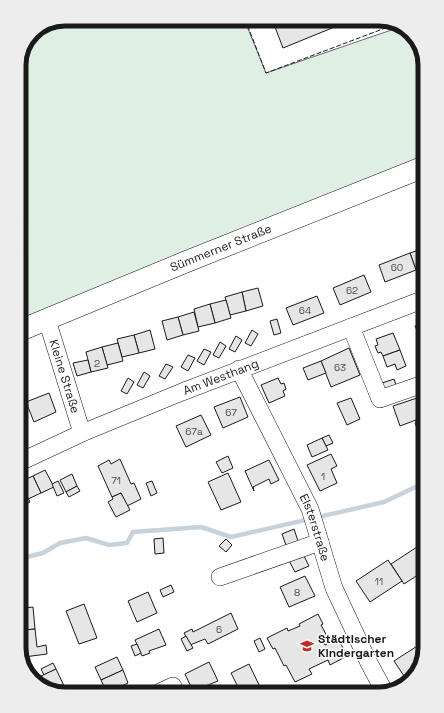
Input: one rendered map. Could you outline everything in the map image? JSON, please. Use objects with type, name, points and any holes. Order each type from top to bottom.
[{"type":"main road","name":"Sümmerner Straße","points":[[26,328],[183,262],[418,169]]},
{"type":"street","name":"Am Westhang","points":[[26,459],[82,434],[239,369],[418,302]]},
{"type":"street","name":"Kleine Straße","points":[[47,320],[82,434]]},
{"type":"street","points":[[351,327],[380,399],[418,386]]},
{"type":"street","name":"Elsterstraße","points":[[239,369],[310,510],[334,588],[382,687]]},
{"type":"street","points":[[220,577],[319,537]]},
{"type":"green space","points":[[65,26],[247,26],[266,73],[394,29],[408,39],[414,48],[418,60],[418,159],[26,317],[26,63],[29,50],[37,37],[50,29]]},
{"type":"building","points":[[275,26],[337,26],[283,48]]},
{"type":"building","points":[[418,250],[418,269],[416,270],[410,253]]},
{"type":"building","points":[[410,253],[416,270],[385,282],[379,265]]},
{"type":"building","points":[[364,275],[371,292],[340,305],[333,288]]},
{"type":"building","points":[[258,288],[263,306],[246,311],[242,292]]},
{"type":"building","points":[[242,292],[246,311],[230,315],[225,297]]},
{"type":"building","points":[[317,296],[324,313],[293,325],[286,308]]},
{"type":"building","points":[[226,300],[231,318],[215,323],[210,304]]},
{"type":"building","points":[[210,304],[215,323],[198,327],[194,309]]},
{"type":"building","points":[[194,312],[199,331],[183,335],[178,317]]},
{"type":"building","points":[[178,317],[183,335],[167,340],[162,321]]},
{"type":"building","points":[[277,319],[281,333],[274,335],[270,321]]},
{"type":"building","points":[[418,325],[418,333],[415,326]]},
{"type":"building","points":[[150,330],[155,349],[139,353],[134,335]]},
{"type":"building","points":[[252,330],[258,334],[251,346],[245,343]]},
{"type":"building","points":[[393,333],[400,350],[383,356],[381,352],[378,353],[375,346],[378,345],[376,339]]},
{"type":"building","points":[[134,335],[139,353],[122,357],[117,339]]},
{"type":"building","points":[[236,336],[242,340],[235,352],[229,349]]},
{"type":"building","points":[[220,342],[226,346],[219,358],[213,355]]},
{"type":"building","points":[[118,343],[123,361],[107,365],[102,347]]},
{"type":"building","points":[[102,347],[108,368],[91,372],[86,352]]},
{"type":"building","points":[[349,348],[360,375],[331,387],[321,361]]},
{"type":"building","points":[[204,349],[211,352],[204,365],[197,361]]},
{"type":"building","points":[[400,350],[406,366],[397,370],[395,364],[387,367],[383,356]]},
{"type":"building","points":[[188,355],[195,358],[188,371],[181,367]]},
{"type":"building","points":[[88,360],[91,372],[77,376],[73,363]]},
{"type":"building","points":[[321,361],[326,373],[308,380],[303,368]]},
{"type":"building","points":[[166,364],[173,367],[165,379],[159,376]]},
{"type":"building","points":[[144,372],[150,376],[143,388],[137,385]]},
{"type":"building","points":[[128,378],[134,382],[127,394],[121,391]]},
{"type":"building","points":[[278,378],[281,384],[284,383],[286,389],[283,391],[285,396],[269,403],[261,385]]},
{"type":"building","points":[[394,379],[397,388],[386,392],[382,383]]},
{"type":"building","points":[[49,393],[56,412],[34,422],[26,402]]},
{"type":"building","points":[[240,397],[248,417],[223,428],[214,407]]},
{"type":"building","points":[[351,398],[360,419],[347,425],[337,403]]},
{"type":"building","points":[[418,398],[418,431],[415,423],[416,420],[400,426],[393,406]]},
{"type":"building","points":[[201,415],[211,435],[186,447],[176,426]]},
{"type":"building","points":[[329,435],[333,443],[326,446],[322,438]]},
{"type":"building","points":[[322,438],[328,450],[312,457],[307,445]]},
{"type":"building","points":[[331,454],[337,466],[331,469],[337,483],[320,491],[307,465]]},
{"type":"building","points":[[228,456],[233,468],[222,473],[216,462]]},
{"type":"building","points":[[120,459],[131,484],[134,483],[141,499],[127,506],[121,493],[112,497],[98,466],[109,460],[111,464]]},
{"type":"building","points":[[269,460],[279,480],[271,484],[269,479],[253,487],[254,491],[245,471]]},
{"type":"building","points":[[45,470],[54,487],[41,493],[33,476]]},
{"type":"building","points":[[228,473],[241,502],[221,510],[208,482]]},
{"type":"building","points":[[72,474],[77,486],[66,492],[60,480]]},
{"type":"building","points":[[33,476],[41,493],[28,499],[26,495],[26,479]]},
{"type":"building","points":[[58,481],[64,493],[57,496],[52,484]]},
{"type":"building","points":[[152,481],[157,493],[151,496],[146,483]]},
{"type":"building","points":[[77,486],[80,491],[69,497],[66,492]]},
{"type":"building","points":[[121,493],[130,510],[116,517],[108,502],[113,499],[112,497]]},
{"type":"building","points":[[26,494],[30,502],[26,504]]},
{"type":"building","points":[[294,529],[299,544],[287,548],[282,534]]},
{"type":"building","points":[[163,538],[164,553],[155,554],[154,539]]},
{"type":"building","points":[[226,539],[232,545],[226,552],[219,546]]},
{"type":"building","points":[[418,546],[418,575],[404,584],[391,564]]},
{"type":"building","points":[[302,552],[309,566],[295,572],[287,557]]},
{"type":"building","points":[[388,560],[402,581],[370,602],[356,581]]},
{"type":"building","points":[[305,576],[315,596],[289,607],[280,587]]},
{"type":"building","points":[[171,585],[174,592],[163,597],[160,590]]},
{"type":"building","points":[[148,592],[157,613],[137,622],[128,601]]},
{"type":"building","points":[[84,604],[97,638],[79,644],[66,611]]},
{"type":"building","points":[[33,607],[35,629],[26,630],[26,608]]},
{"type":"building","points":[[231,613],[238,629],[208,644],[205,639],[190,645],[184,633],[192,629],[193,632]]},
{"type":"building","name":"Städtischer Kindergarten","points":[[318,614],[323,624],[321,625],[328,638],[323,641],[325,645],[338,638],[347,656],[330,665],[328,660],[309,669],[312,674],[295,682],[286,665],[284,666],[275,648],[273,649],[267,638],[287,628],[288,631],[300,626],[299,624]]},
{"type":"building","points":[[35,629],[37,647],[46,645],[47,654],[27,657],[26,630]]},
{"type":"building","points":[[159,629],[166,645],[149,651],[150,653],[142,656],[135,640]]},
{"type":"building","points":[[186,636],[193,648],[187,651],[181,639]]},
{"type":"building","points":[[260,638],[265,649],[259,652],[254,641]]},
{"type":"building","points":[[137,644],[141,653],[135,656],[131,646]]},
{"type":"building","points":[[418,646],[414,665],[405,677],[394,661]]},
{"type":"building","points":[[117,657],[123,670],[101,680],[95,667]]},
{"type":"building","points":[[209,662],[218,681],[203,687],[191,687],[185,674]]},
{"type":"building","points":[[53,663],[56,669],[44,675],[41,669]]},
{"type":"building","points":[[249,664],[260,687],[238,687],[231,673]]},
{"type":"building","points":[[56,669],[65,687],[53,685],[39,677]]},
{"type":"building","points":[[123,670],[128,683],[120,687],[104,687],[101,680]]},
{"type":"waterway","points":[[26,557],[43,553],[60,543],[86,538],[109,545],[127,543],[133,532],[201,527],[231,537],[384,502],[418,486]]},
{"type":"fence","points":[[248,26],[266,73],[387,27]]},
{"type":"place","name":"Städtischer Kindergarten","points":[[307,646]]}]
